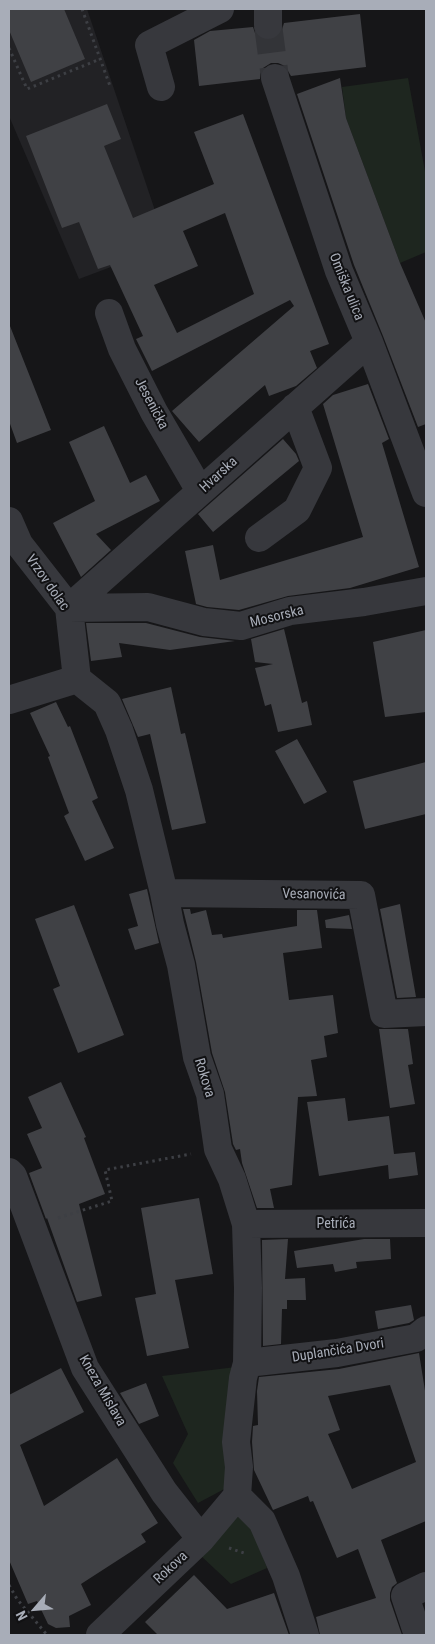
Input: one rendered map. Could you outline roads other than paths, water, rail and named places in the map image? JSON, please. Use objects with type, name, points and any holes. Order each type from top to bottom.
[{"type":"street","points":[[161,87],[149,45],[220,9]]},
{"type":"street","name":"Omiška ulica","points":[[275,78],[338,271],[369,342],[426,493]]},
{"type":"street","name":"Jesenička","points":[[109,312],[122,350],[154,412],[200,491]]},
{"type":"street","name":"Hvarska","points":[[68,608],[369,342]]},
{"type":"street","points":[[259,538],[297,510],[318,468],[295,407]]},
{"type":"street","name":"Vrzov dolac","points":[[9,521],[19,544],[68,608],[77,679]]},
{"type":"street","name":"Mosorska","points":[[68,608],[148,608],[204,622],[241,626],[290,611],[349,604],[426,591]]},
{"type":"street","points":[[9,700],[77,679]]},
{"type":"street","name":"Rokova","points":[[77,679],[107,703],[119,730],[139,790],[181,965],[197,1057],[210,1094],[218,1149],[232,1179],[246,1224],[248,1288],[247,1363],[243,1378],[236,1442],[239,1467],[237,1496],[201,1540],[100,1635]]},
{"type":"street","name":"Vesanovića","points":[[164,893],[360,895],[384,1014],[426,1012]]},
{"type":"street","name":"Kneza Mislava","points":[[9,1172],[13,1176],[85,1368],[164,1492],[201,1540]]},
{"type":"street","name":"Petrića","points":[[246,1224],[426,1223]]},
{"type":"street","name":"Duplančića Dvori","points":[[247,1363],[337,1353],[416,1338],[426,1330]]},
{"type":"street","points":[[237,1496],[262,1521],[286,1576],[305,1635]]},
{"type":"street","points":[[418,1635],[406,1596],[426,1586]]},
{"type":"tunnel","points":[[268,25],[275,78]]}]
